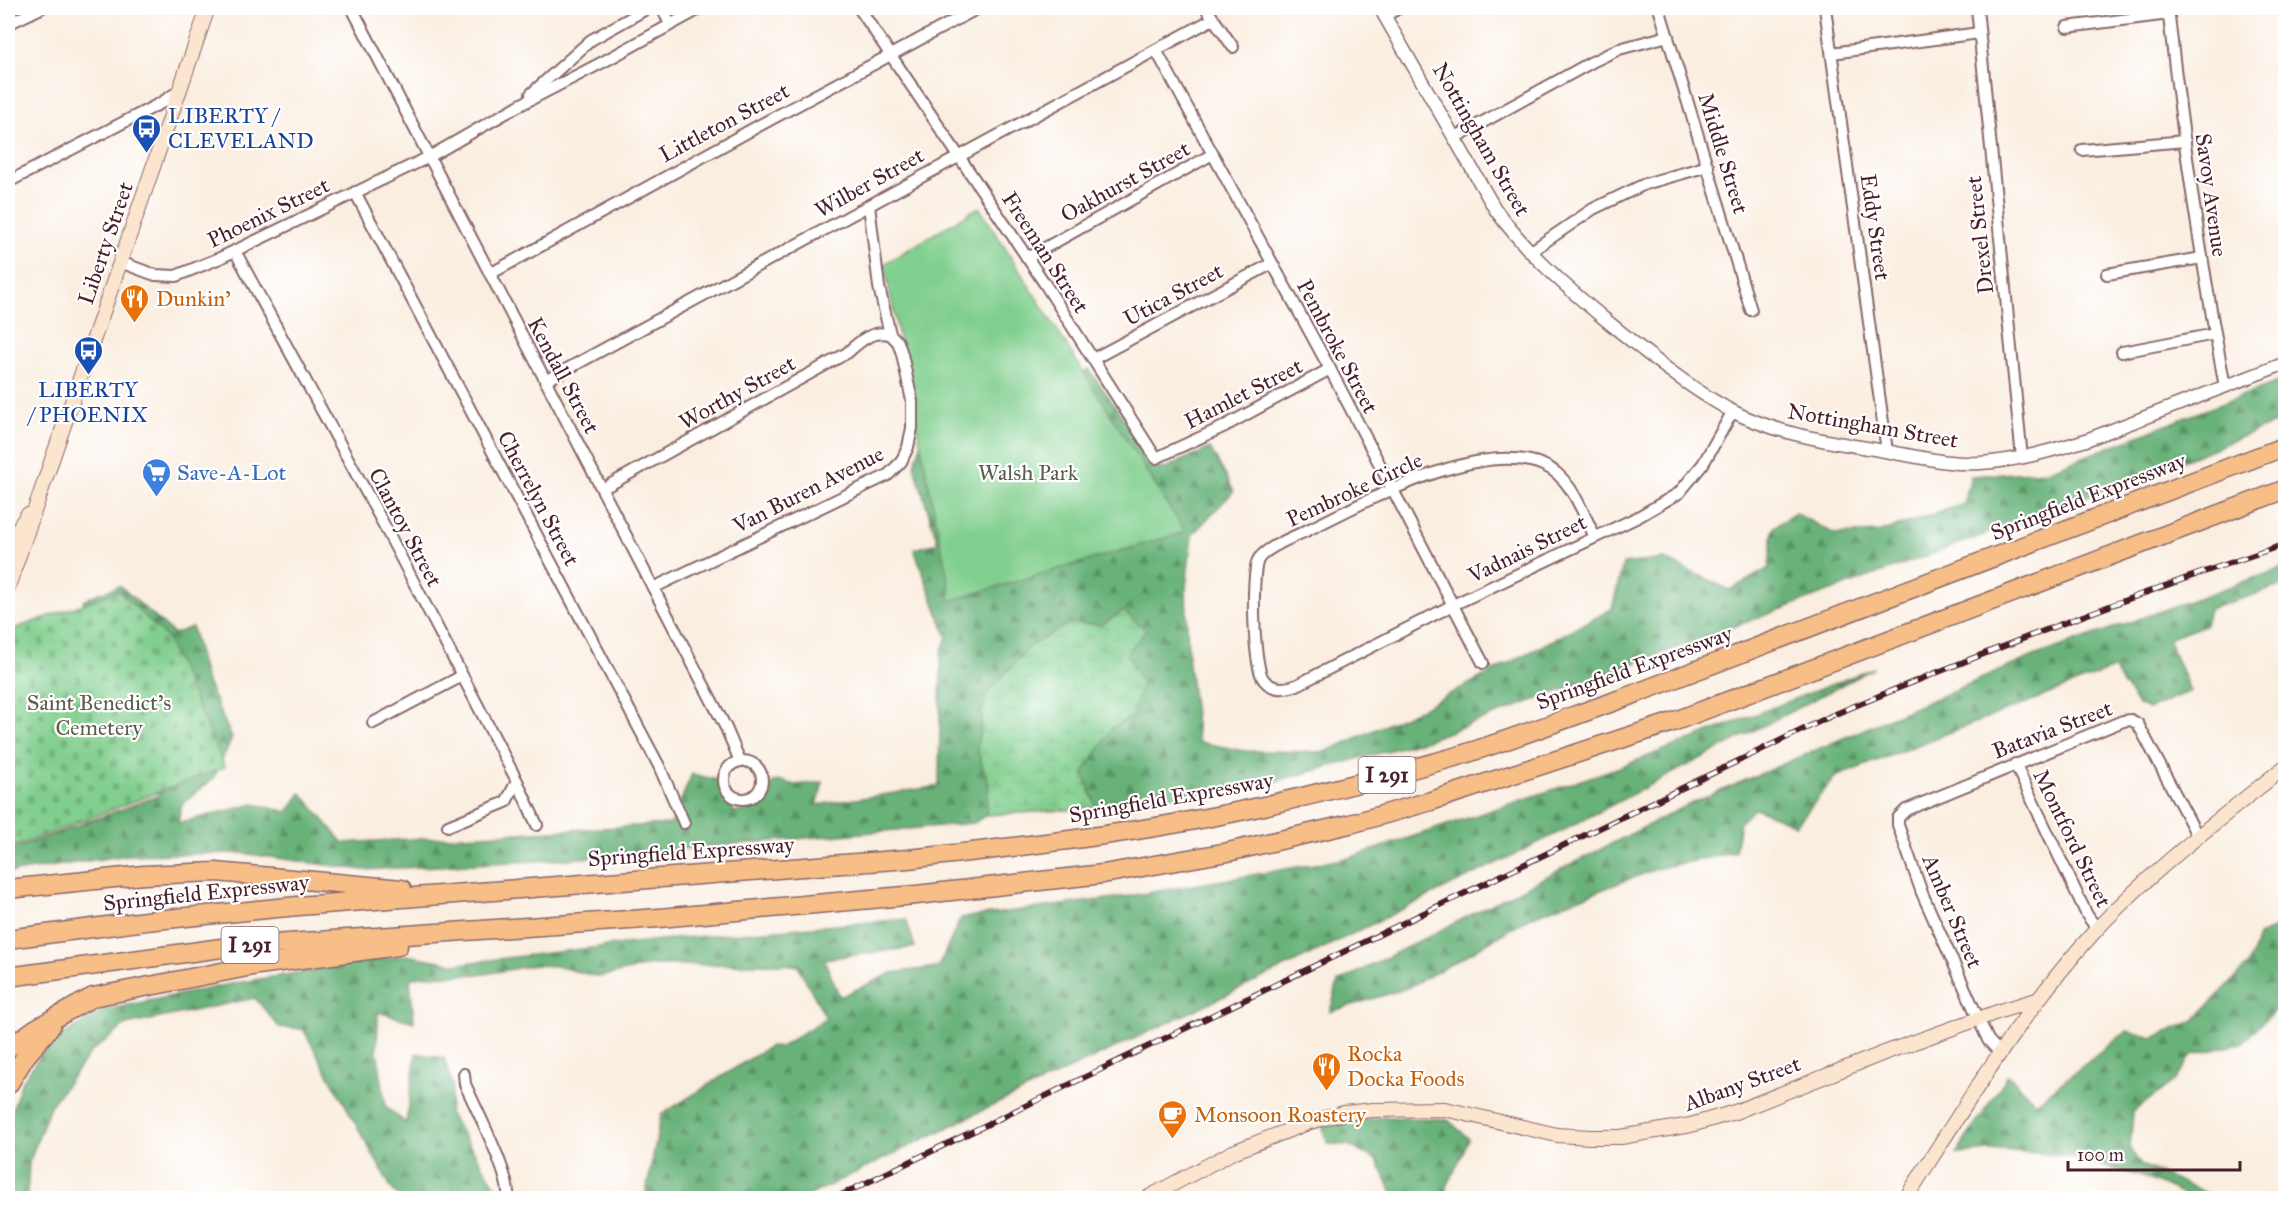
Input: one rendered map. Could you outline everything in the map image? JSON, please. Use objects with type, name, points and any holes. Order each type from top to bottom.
[{"type":"highway","name":"Springfield Expressway","points":[[8,939],[146,921],[440,894],[908,859],[1136,831],[1260,807],[1459,755],[1534,730],[1693,672],[2286,446]]},
{"type":"highway","name":"I 291","points":[[8,977],[229,947],[659,918],[1060,880],[1187,860],[1319,831],[1431,801],[1670,723],[2286,489]]},
{"type":"highway","points":[[8,889],[144,875],[216,872],[359,884],[440,894]]},
{"type":"highway","points":[[8,1048],[35,1029],[93,997],[186,978],[495,930]]},
{"type":"highway","points":[[8,1084],[43,1034],[67,1011]]},
{"type":"main road","name":"Liberty Street","points":[[8,587],[208,8]]},
{"type":"main road","name":"Liberty Street","points":[[8,546],[40,492]]},
{"type":"main road","points":[[1910,1193],[2037,1000],[2097,929],[2198,837],[2286,766]]},
{"type":"main road","name":"Albany Street","points":[[1147,1198],[1233,1152],[1299,1126],[1344,1113],[1373,1110],[1445,1109],[1557,1135],[1590,1137],[1621,1137],[1691,1125],[1735,1112],[1978,1019],[2037,1000]]},
{"type":"street","points":[[8,24],[41,8]]},
{"type":"street","name":"Kendall Street","points":[[352,8],[726,728],[740,761]]},
{"type":"street","points":[[518,106],[591,40],[648,8]]},
{"type":"street","points":[[662,8],[670,24]]},
{"type":"street","name":"Freeman Street","points":[[859,8],[1027,258],[1156,458],[1172,451]]},
{"type":"street","name":"Littleton Street","points":[[490,274],[752,129],[978,8]]},
{"type":"street","points":[[1206,8],[1233,47]]},
{"type":"street","points":[[1383,12],[1399,8]]},
{"type":"street","name":"Middle Street","points":[[1659,8],[1751,310]]},
{"type":"street","name":"Eddy Street","points":[[1825,8],[1887,451]]},
{"type":"street","name":"Drexel Street","points":[[1977,8],[2022,458]]},
{"type":"street","points":[[518,106],[603,62],[696,9]]},
{"type":"street","points":[[2067,27],[2168,11]]},
{"type":"street","name":"Savoy Avenue","points":[[2168,11],[2202,258],[2225,387]]},
{"type":"street","name":"Nottingham Street","points":[[1383,12],[1495,209],[1512,232],[1530,252],[1628,338],[1707,396],[1733,411],[1793,434],[1824,441],[1947,462],[1977,464],[2022,458],[2086,440],[2286,363]]},
{"type":"street","name":"Wilber Street","points":[[545,381],[1213,19]]},
{"type":"street","points":[[1832,53],[1979,33]]},
{"type":"street","points":[[1455,138],[1592,62],[1619,50],[1668,36]]},
{"type":"street","name":"Pembroke Street","points":[[1156,50],[1211,155],[1330,369],[1483,663]]},
{"type":"street","points":[[8,182],[161,103],[178,91]]},
{"type":"street","name":"Phoenix Street","points":[[120,262],[155,275],[176,276],[235,251],[429,157],[518,106]]},
{"type":"street","points":[[2082,150],[2185,141]]},
{"type":"street","name":"Oakhurst Street","points":[[1027,258],[1211,155]]},
{"type":"street","points":[[1530,252],[1593,209],[1646,184],[1708,166]]},
{"type":"street","name":"Cherrelyn Street","points":[[355,192],[659,766],[684,823]]},
{"type":"street","name":"Van Buren Avenue","points":[[653,588],[888,475],[897,468],[905,455],[911,438],[912,401],[898,342],[890,334],[879,287],[869,205]]},
{"type":"street","name":"Clantoy Street","points":[[235,251],[378,514],[517,781],[537,825]]},
{"type":"street","points":[[2107,274],[2202,258]]},
{"type":"street","name":"Utica Street","points":[[1093,359],[1271,264]]},
{"type":"street","name":"Worthy Street","points":[[602,489],[847,353],[867,337],[880,333],[890,334]]},
{"type":"street","points":[[2122,352],[2214,334]]},
{"type":"street","name":"Hamlet Street","points":[[1172,451],[1223,427],[1330,369]]},
{"type":"street","name":"Vadnais Street","points":[[1302,682],[1453,605],[1638,517],[1679,493],[1703,465],[1733,411]]},
{"type":"street","name":"Pembroke Circle","points":[[1302,682],[1288,688],[1274,687],[1265,682],[1259,672],[1254,573],[1258,560],[1263,554],[1281,543],[1391,489],[1446,468],[1489,460],[1526,460],[1550,468],[1571,489],[1595,537]]},
{"type":"street","points":[[373,723],[462,676]]},
{"type":"street","name":"Batavia Street","points":[[1898,818],[1906,810],[2015,764],[2123,721],[2131,720],[2138,724],[2198,837]]},
{"type":"street","name":"Montford Street","points":[[2015,764],[2087,915],[2097,929]]},
{"type":"street","points":[[448,826],[506,802],[517,781]]},
{"type":"street","name":"Amber Street","points":[[1898,818],[1898,825],[1922,893],[1988,1040],[2000,1053]]},
{"type":"street","points":[[464,1074],[465,1084],[493,1146],[507,1184],[508,1198]]},
{"type":"green space","name":"Walsh Park","points":[[979,207],[1185,532],[949,601],[950,589],[884,264]]},
{"type":"green space","points":[[1088,368],[1161,470],[1210,448],[1234,491],[1192,535],[1186,587],[1188,655],[1198,742],[1245,751],[1325,752],[1421,709],[1612,609],[1623,564],[1664,559],[1730,590],[1769,568],[1773,528],[1795,513],[1835,534],[1881,532],[1964,504],[1971,476],[2047,471],[2285,379],[2285,419],[2173,465],[1424,741],[1269,783],[1097,808],[1083,773],[1112,728],[1132,717],[1123,611],[1101,625],[1069,623],[977,749],[989,785],[986,815],[974,823],[571,859],[363,870],[241,853],[128,855],[8,873],[8,851],[158,796],[198,753],[83,601],[120,586],[174,634],[192,627],[205,678],[232,738],[214,778],[182,804],[178,823],[254,804],[288,812],[301,793],[343,843],[671,824],[692,774],[717,780],[722,796],[735,812],[762,808],[773,782],[781,781],[795,785],[823,782],[817,805],[939,786],[941,653],[947,637],[914,549],[938,543],[914,465],[935,404],[1075,386]]},
{"type":"green space","points":[[2285,567],[2285,585],[2209,609],[2205,625],[2168,639],[2190,691],[2149,709],[2138,705],[2113,669],[1835,777],[1796,825],[1755,808],[1740,822],[1735,852],[1656,869],[1530,917],[1407,988],[1330,1012],[1338,982],[1688,805],[2034,656]]},
{"type":"green space","name":"Saint Benedict's Cemetery","points":[[119,591],[166,637],[225,767],[8,849],[8,631]]},
{"type":"green space","points":[[1123,611],[1146,630],[1127,654],[1142,684],[1132,717],[1112,728],[1083,773],[1097,808],[986,815],[989,785],[977,749],[986,694],[1029,647],[1069,623],[1101,625]]},
{"type":"green space","points":[[1874,668],[1562,831],[804,1198],[645,1198],[661,1115],[770,1046],[781,1047],[826,1018],[798,966],[785,964],[652,965],[599,977],[555,966],[535,965],[485,974],[420,976],[410,979],[414,1022],[378,1012],[377,1049],[386,1107],[406,1123],[416,1053],[444,1058],[453,1086],[449,1113],[499,1191],[497,1198],[401,1198],[392,1189],[303,1029],[279,1027],[255,998],[126,1025],[91,1052],[50,1106],[29,1163],[27,1198],[8,1198],[8,1124],[21,1083],[48,1044],[104,1010],[241,982],[406,955],[456,964],[659,940],[906,919],[915,947],[824,959],[840,997],[892,973],[938,967],[961,918],[1130,896],[1349,858],[1620,767]]},
{"type":"green space","points":[[2285,923],[2285,1000],[2242,1043],[2192,1055],[2175,1080],[2133,1112],[2130,1149],[2141,1165],[2218,1198],[2191,1198],[2143,1177],[2068,1156],[2002,1150],[1956,1154],[2008,1075],[2036,1103],[2127,1031],[2153,1038],[2193,1021],[2249,964],[2258,936]]},
{"type":"green space","points":[[1384,1117],[1447,1119],[1469,1139],[1446,1189],[1449,1198],[1395,1198],[1377,1160],[1348,1145],[1328,1144],[1322,1125]]},
{"type":"railway","points":[[835,1198],[1833,715],[2058,625],[2286,544]]},
{"type":"place","name":"LIBERTY / CLEVELAND","points":[[147,154]]},
{"type":"place","name":"Dunkin'","points":[[135,324]]},
{"type":"place","name":"LIBERTY / PHOENIX","points":[[88,376]]},
{"type":"place","name":"Save-A-Lot","points":[[156,498]]},
{"type":"place","name":"Rocka Docka Foods","points":[[1326,1092]]},
{"type":"place","name":"Monsoon Roastery","points":[[1173,1140]]}]
